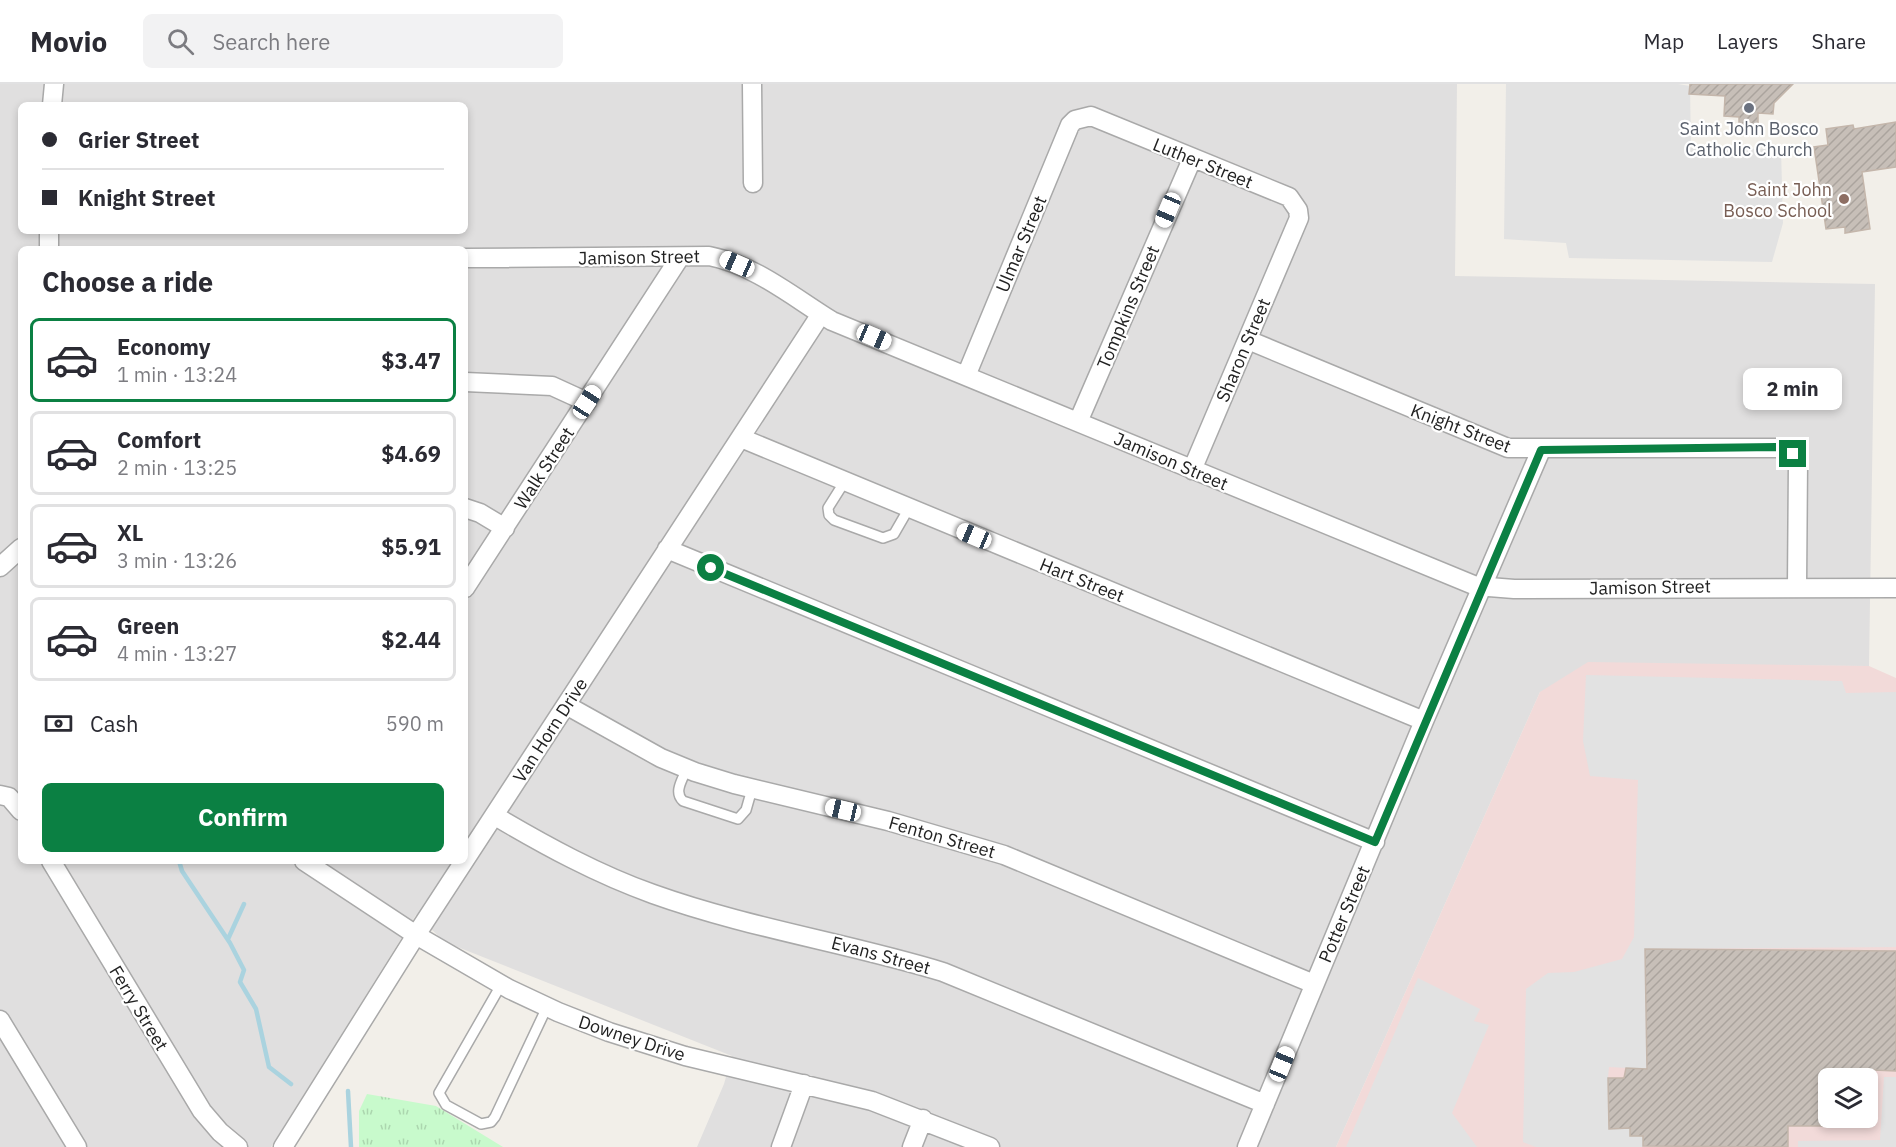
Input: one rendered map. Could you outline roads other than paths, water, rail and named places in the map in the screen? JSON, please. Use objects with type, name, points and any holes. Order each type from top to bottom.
[{"type":"street","points":[[52,102],[54,84]]},
{"type":"street","points":[[753,84],[753,183]]},
{"type":"street","name":"Luther Street","points":[[1082,117],[1091,116],[1288,197],[1298,210],[1293,230]]},
{"type":"street","name":"Ulmar Street","points":[[966,376],[1070,125],[1082,117]]},
{"type":"street","name":"Tompkins Street","points":[[1078,422],[1192,159]]},
{"type":"street","name":"Sharon Street","points":[[1192,470],[1293,230]]},
{"type":"street","name":"Jamison Street","points":[[468,258],[709,256],[726,259],[748,269],[821,314],[1192,470],[1481,587],[1896,588]]},
{"type":"street","name":"Walk Street","points":[[468,584],[680,257]]},
{"type":"street","name":"Van Horn Drive","points":[[468,857],[821,314]]},
{"type":"street","name":"Knight Street","points":[[1248,340],[1493,443],[1517,450],[1776,447],[1793,454],[1798,462],[1797,586]]},
{"type":"street","points":[[468,382],[552,386],[587,402]]},
{"type":"street","name":"Hart Street","points":[[741,438],[1424,721]]},
{"type":"street","name":"Potter Street","points":[[1247,1147],[1424,721],[1541,450]]},
{"type":"street","points":[[468,509],[480,513],[505,528]]},
{"type":"street","points":[[667,549],[1375,842]]},
{"type":"street","points":[[0,567],[18,551]]},
{"type":"street","name":"Fenton Street","points":[[566,705],[661,758],[687,768],[752,789],[888,821],[1004,855],[1314,984]]},
{"type":"street","name":"Evans Street","points":[[495,816],[563,856],[652,894],[746,922],[892,956],[943,972],[1265,1104]]},
{"type":"street","name":"Ferry Street","points":[[53,864],[198,1104],[220,1132],[237,1147]]},
{"type":"street","name":"Downey Drive","points":[[309,864],[416,935],[501,985],[547,1007],[647,1045],[872,1101],[990,1147]]},
{"type":"street","name":"Van Horn Drive","points":[[283,1147],[305,1107],[463,864]]},
{"type":"street","points":[[0,1020],[77,1147]]},
{"type":"street","points":[[781,1147],[804,1084]]},
{"type":"street","points":[[912,1147],[923,1119]]},
{"type":"lane","points":[[845,482],[828,508],[829,515],[834,520],[883,538],[894,534],[909,508]]},
{"type":"lane","points":[[687,768],[677,793],[679,798],[738,819],[746,810],[752,789]]},
{"type":"lane","points":[[501,985],[439,1093],[446,1105],[481,1124],[491,1122],[495,1117],[547,1007]]},
{"type":"waterway","points":[[180,864],[182,871],[230,943],[244,970],[240,982],[256,1009],[269,1067],[291,1084]]},
{"type":"waterway","points":[[228,939],[244,904]]},
{"type":"waterway","points":[[348,1091],[351,1147]]},
{"type":"place","name":"Saint John Bosco Catholic Church","points":[[1749,108]]},
{"type":"place","name":"Saint John Bosco School","points":[[1844,199]]}]
